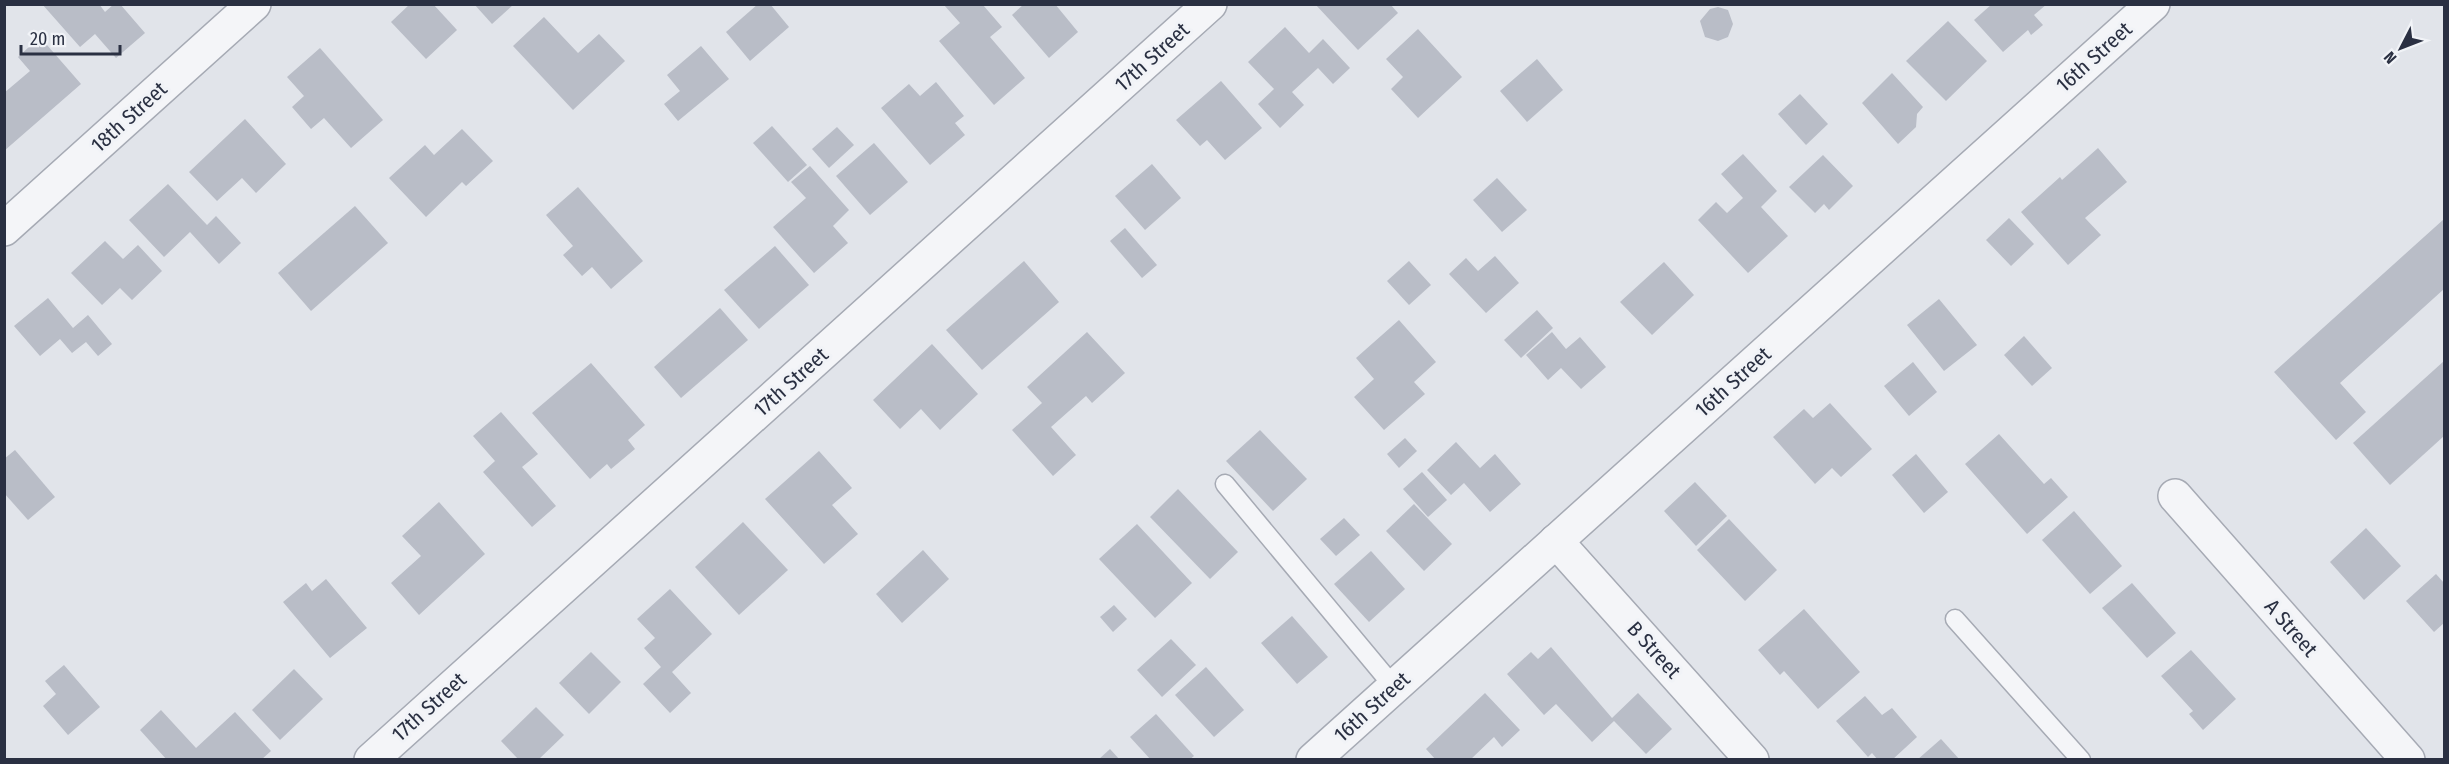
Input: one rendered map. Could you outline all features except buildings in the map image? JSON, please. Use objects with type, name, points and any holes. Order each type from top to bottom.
[{"type":"street","name":"18th Street","points":[[4,229],[254,4]]},
{"type":"street","name":"17th Street","points":[[371,759],[1210,4]]},
{"type":"street","name":"16th Street","points":[[1313,759],[2153,4]]},
{"type":"street","name":"A Street","points":[[2175,495],[2408,759]]},
{"type":"street","name":"B Street","points":[[1556,541],[1752,759]]},
{"type":"lane","points":[[1225,484],[1394,687]]},
{"type":"lane","points":[[1955,619],[2081,759]]}]
